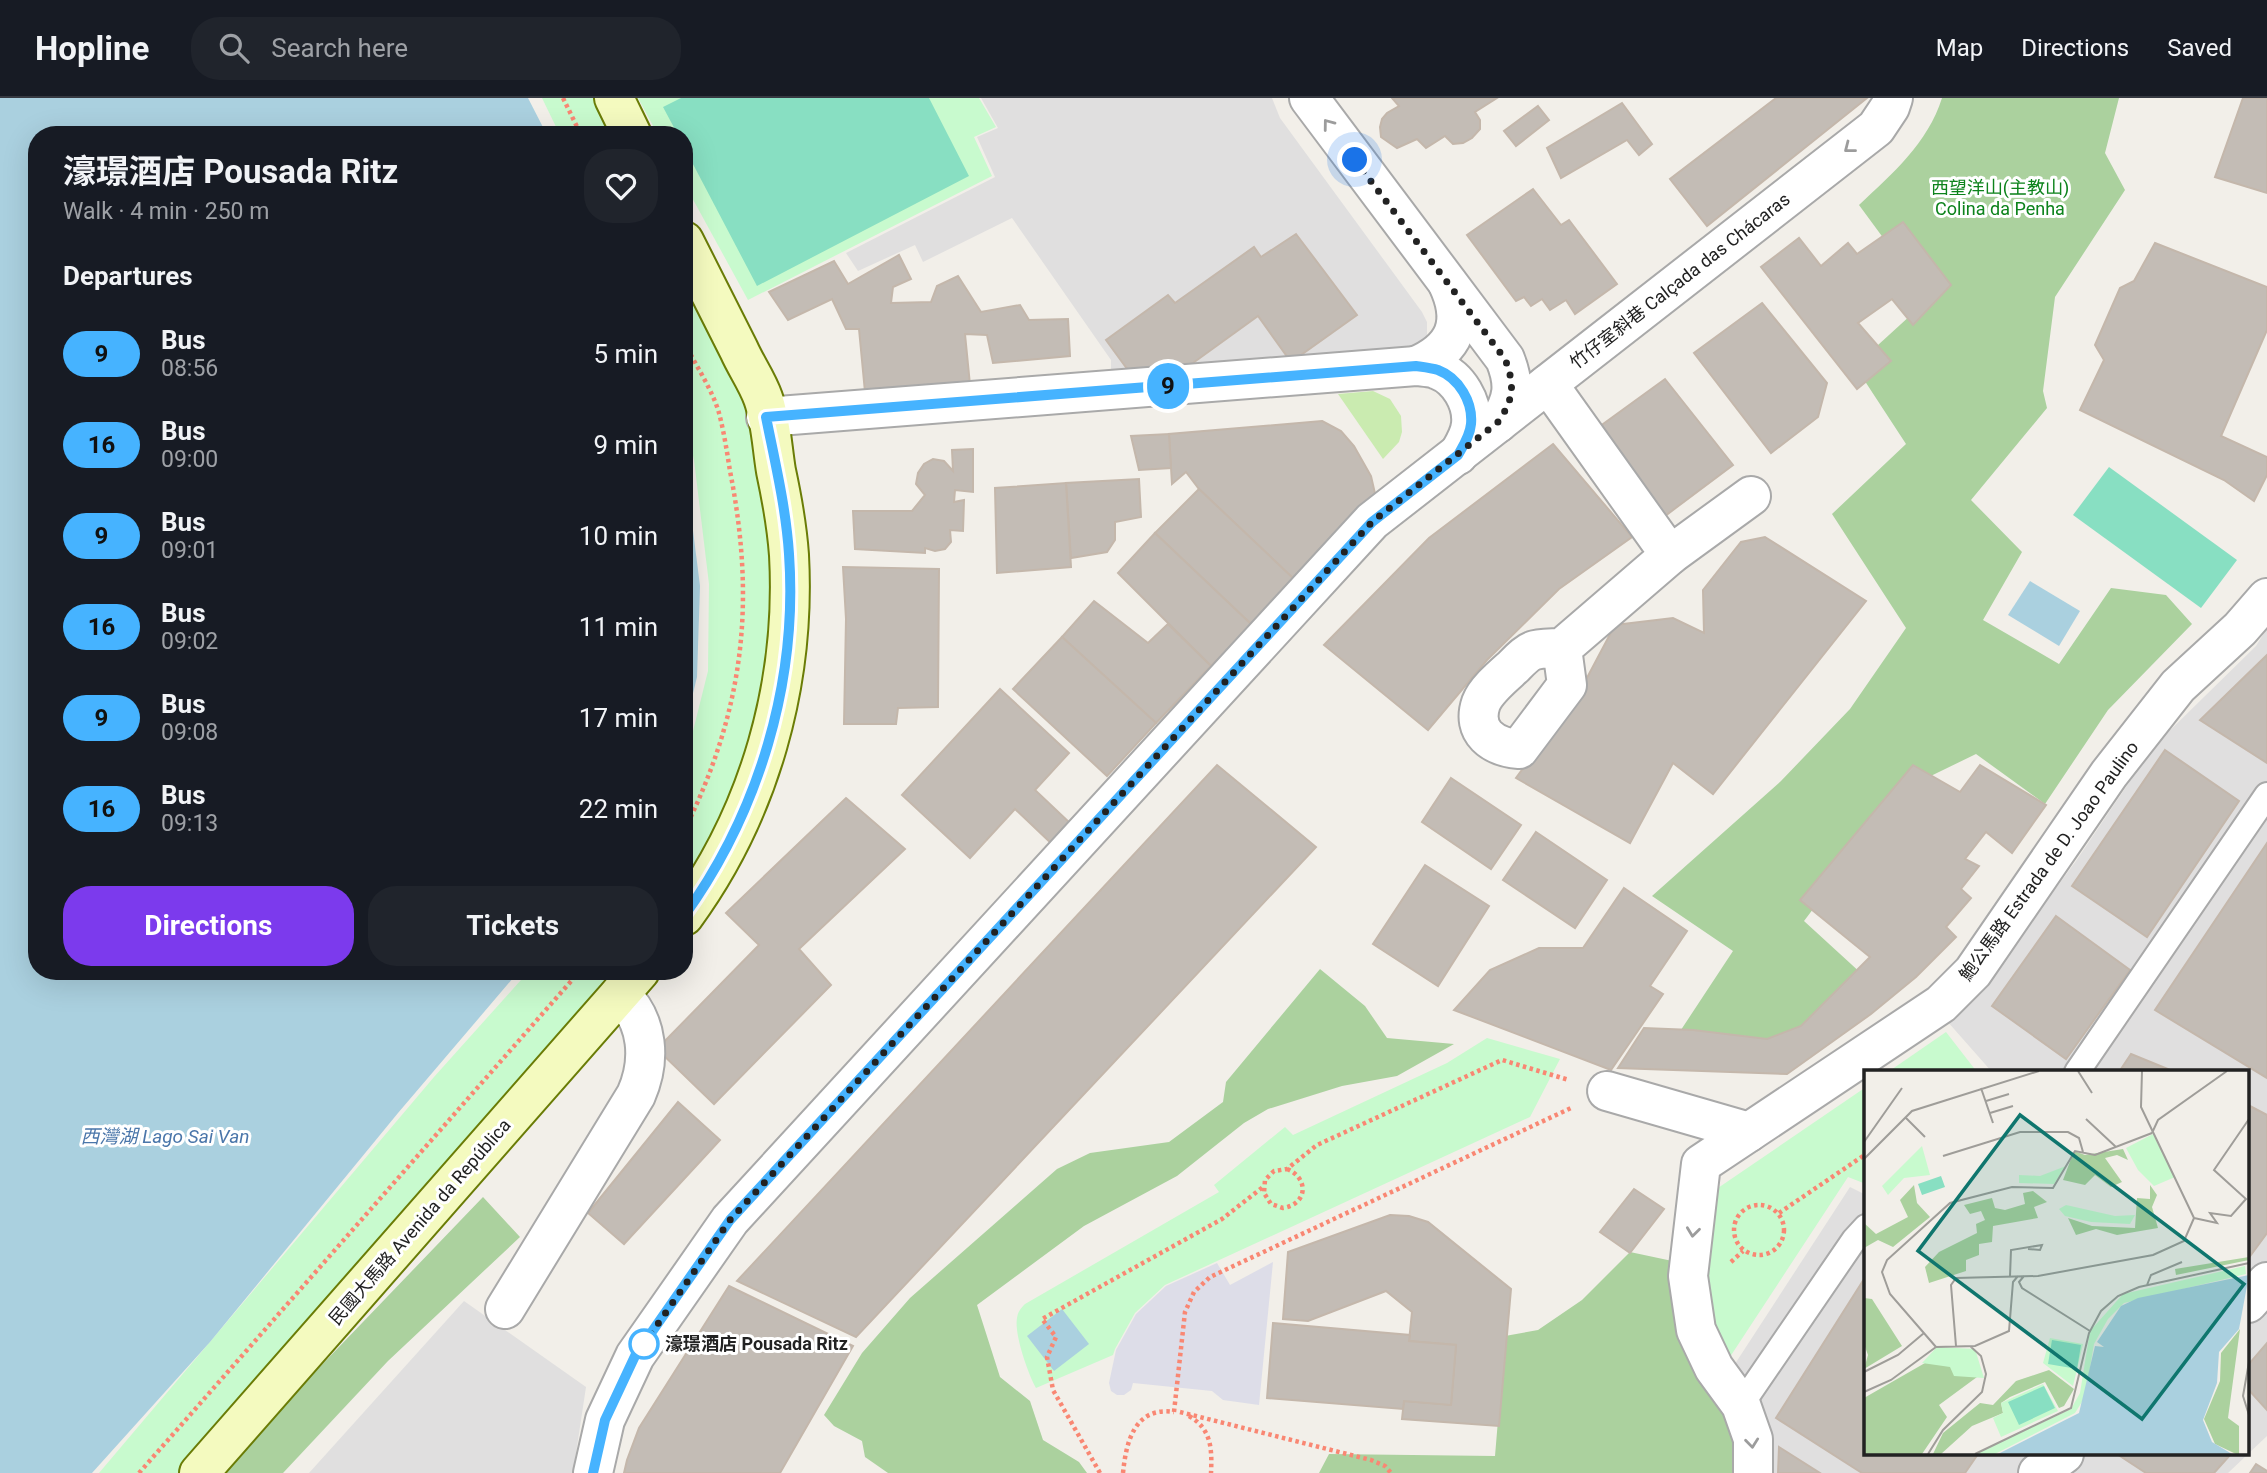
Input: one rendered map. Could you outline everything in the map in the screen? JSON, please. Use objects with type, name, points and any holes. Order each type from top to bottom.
[{"type":"street","points":[[614,98],[628,126]]},
{"type":"street","points":[[1308,98],[1505,359],[1511,375],[1512,391],[1670,555]]},
{"type":"street","name":"竹仔室斜巷 Calçada das Chácaras","points":[[593,1473],[605,1420],[635,1356],[730,1220],[1372,522],[1522,401],[1876,128],[1893,98]]},
{"type":"street","points":[[693,258],[763,398],[789,554],[788,634],[781,691],[771,737],[740,822],[719,862],[693,902]]},
{"type":"street","points":[[1416,366],[1434,358],[1446,347],[1454,331],[1458,315],[1448,283]]},
{"type":"street","points":[[766,417],[1416,366],[1438,370],[1479,395],[1497,401],[1522,401]]},
{"type":"street","points":[[1452,379],[1463,391],[1471,424],[1458,455]]},
{"type":"street","points":[[1562,648],[1670,555],[1751,496]]},
{"type":"street","name":"鮑公馬路 Estrada de D. Joao Paulino","points":[[1741,1405],[1714,1368],[1696,1330],[1688,1276],[1701,1164],[1941,1004],[1973,972],[2109,774],[2178,686],[2240,629],[2267,598]]},
{"type":"street","points":[[505,1309],[642,1082],[645,1038],[634,1011],[630,982]]},
{"type":"street","name":"民國大馬路 Avenida da República","points":[[199,1473],[630,982]]},
{"type":"street","points":[[1607,1091],[1749,1132]]},
{"type":"street","points":[[2250,1301],[2267,1282]]},
{"type":"street","points":[[1741,1405],[1754,1439],[1753,1473]]},
{"type":"street","points":[[2038,1473],[2061,1456]]},
{"type":"lane","points":[[2078,1070],[2267,795]]},
{"type":"lane","points":[[1741,1405],[1864,1230]]},
{"type":"path","points":[[563,98],[577,126]]},
{"type":"path","points":[[693,360],[719,411],[744,558],[742,643],[726,727],[713,767],[693,811]]},
{"type":"path","points":[[139,1473],[572,980]]},
{"type":"path","points":[[1287,1169],[1301,1180],[1303,1192],[1296,1203],[1283,1209],[1266,1200],[1265,1180],[1274,1171],[1287,1169],[1317,1145],[1502,1060],[1607,1091]]},
{"type":"path","points":[[1174,1412],[1185,1312],[1194,1292],[1210,1277],[1607,1091]]},
{"type":"path","points":[[1779,1213],[1864,1155]]},
{"type":"path","points":[[1100,1473],[1053,1390],[1047,1357],[1056,1337],[1042,1319],[1222,1219],[1264,1186]]},
{"type":"path","points":[[1755,1205],[1763,1205],[1779,1213],[1784,1228],[1780,1244],[1774,1251],[1759,1256],[1743,1251],[1734,1237],[1734,1225],[1740,1213],[1755,1205]]},
{"type":"path","points":[[1122,1473],[1131,1433],[1140,1422],[1153,1414],[1166,1411],[1180,1412],[1371,1461],[1385,1466],[1391,1473]]},
{"type":"path","points":[[1180,1412],[1193,1418],[1210,1441],[1213,1454],[1210,1473]]},
{"type":"shaded area","points":[[981,98],[1272,98],[1280,118],[1422,312],[1427,322],[1427,335],[1420,348],[1111,392],[1111,360],[1012,218],[923,262],[915,245],[858,271],[846,253],[995,177],[977,137],[998,128]]},
{"type":"shaded area","points":[[2267,628],[2267,1436],[2250,1452],[2250,1070],[1990,1070],[1947,1021],[1999,965],[2076,861],[2153,747],[2256,646]]},
{"type":"shaded area","points":[[1850,1187],[1864,1194],[1864,1456],[2246,1456],[2228,1473],[1763,1473],[1731,1370]]},
{"type":"shaded area","points":[[1273,1262],[1259,1405],[1223,1400],[1212,1391],[1133,1383],[1131,1390],[1124,1395],[1111,1391],[1109,1383],[1116,1350],[1136,1314],[1166,1286],[1217,1263],[1230,1285]]},
{"type":"shaded area","points":[[464,1301],[586,1387],[573,1473],[309,1473]]},
{"type":"green space","points":[[542,98],[595,98],[609,126],[556,126]]},
{"type":"green space","points":[[638,98],[979,98],[996,127],[974,137],[992,176],[748,300],[693,199],[693,126],[653,126]]},
{"type":"green space","points":[[681,98],[929,98],[969,176],[757,286],[693,164],[693,126],[673,126],[663,107]]},
{"type":"green space","name":"西望洋山(主教山) Colina da Penha","points":[[1942,98],[2119,98],[2105,153],[2125,190],[2055,297],[2043,391],[2047,408],[1971,500],[2022,552],[1983,620],[2059,664],[2111,588],[2166,595],[2192,624],[2108,710],[2045,804],[1976,754],[1904,789],[1804,921],[1875,986],[1815,1046],[1673,1042],[1733,951],[1652,896],[1781,781],[1850,709],[1906,628],[1832,514],[1906,444],[1855,366],[1912,314],[1909,273],[1859,205],[1908,157],[1928,129]]},
{"type":"green space","points":[[693,286],[736,368],[775,483],[769,738],[693,880],[693,731],[708,671],[709,584],[694,460]]},
{"type":"green space","points":[[1373,391],[1390,399],[1401,416],[1402,432],[1399,442],[1383,459],[1338,394]]},
{"type":"green space","points":[[2109,467],[2237,560],[2201,608],[2073,515]]},
{"type":"green space","points":[[1320,969],[1365,1006],[1387,1038],[1454,1044],[1397,1076],[1342,1086],[1268,1109],[1244,1123],[1177,1176],[1084,1226],[977,1305],[1000,1377],[1030,1401],[1043,1440],[1079,1462],[1087,1473],[888,1473],[865,1457],[862,1441],[834,1426],[824,1415],[862,1353],[910,1298],[1057,1169],[1090,1153],[1169,1142],[1223,1102],[1226,1082]]},
{"type":"green space","points":[[521,980],[628,980],[193,1473],[99,1473],[434,1077]]},
{"type":"green space","points":[[1946,1032],[1975,1070],[1891,1070]]},
{"type":"green space","points":[[1487,1038],[1560,1059],[1530,1117],[1165,1285],[1135,1313],[1113,1355],[1036,1388],[1018,1334],[1017,1316],[1025,1304],[1219,1192],[1214,1185],[1285,1127],[1293,1135],[1447,1063]]},
{"type":"green space","points":[[1864,1088],[1864,1183],[1848,1177],[1724,1366],[1707,1331],[1703,1254],[1715,1190]]},
{"type":"green space","points":[[483,1197],[520,1237],[388,1361],[283,1473],[218,1473]]},
{"type":"green space","points":[[1630,1252],[1677,1262],[1749,1455],[1748,1473],[1319,1473],[1329,1454],[1495,1456],[1505,1336],[1538,1330],[1582,1300]]},
{"type":"water","name":"西灣湖 Lago Sai Van","points":[[0,98],[528,98],[542,126],[28,126],[28,980],[511,980],[210,1342],[92,1473],[0,1473]]},
{"type":"water","points":[[693,530],[700,586],[697,677],[693,693]]},
{"type":"water","points":[[2030,581],[2080,611],[2059,646],[2008,615]]},
{"type":"water","points":[[1062,1309],[1089,1344],[1054,1371],[1027,1336]]},
{"type":"building","points":[[1392,98],[1497,98],[1475,112],[1480,120],[1480,129],[1463,143],[1453,144],[1445,136],[1426,148],[1417,139],[1397,148],[1381,137],[1380,127],[1387,113],[1399,106]]},
{"type":"building","points":[[1776,98],[1867,98],[1707,226],[1670,179]]},
{"type":"building","points":[[2243,98],[2267,98],[2267,193],[2215,177]]},
{"type":"building","points":[[1622,103],[1652,144],[1639,155],[1627,140],[1561,178],[1547,148]]},
{"type":"building","points":[[1538,106],[1549,120],[1516,146],[1504,131]]},
{"type":"building","points":[[1533,189],[1561,225],[1569,220],[1617,284],[1575,314],[1566,300],[1550,310],[1542,299],[1531,306],[1524,297],[1516,301],[1467,235]]},
{"type":"building","points":[[1903,222],[1951,285],[1913,325],[1892,299],[1858,323],[1891,361],[1857,389],[1761,267],[1799,238],[1821,266],[1848,243],[1857,254]]},
{"type":"building","points":[[1296,234],[1357,315],[1291,362],[1258,316],[1175,376],[1163,361],[1136,381],[1106,340],[1168,295],[1175,303],[1254,247],[1261,257]]},
{"type":"building","points":[[2155,243],[2267,287],[2267,330],[2221,436],[2267,457],[2267,475],[2254,501],[2224,480],[2080,410],[2104,360],[2095,345],[2120,288],[2134,281]]},
{"type":"building","points":[[899,255],[911,279],[893,287],[891,303],[931,302],[937,286],[958,276],[981,312],[1020,305],[1029,320],[1068,319],[1070,356],[993,363],[987,335],[965,334],[971,395],[865,392],[859,329],[846,329],[832,299],[788,320],[769,292],[834,261],[848,284]]},
{"type":"building","points":[[1762,303],[1827,383],[1818,417],[1771,453],[1694,353]]},
{"type":"building","points":[[1665,379],[1733,465],[1665,516],[1599,427]]},
{"type":"building","points":[[1322,421],[1341,431],[1354,446],[1371,476],[1376,498],[1296,581],[1199,489],[1186,472],[1172,484],[1169,434]]},
{"type":"building","points":[[1169,434],[1171,468],[1139,470],[1131,436]]},
{"type":"building","points":[[1553,444],[1632,537],[1559,589],[1487,660],[1428,730],[1324,645],[1429,538]]},
{"type":"building","points":[[973,449],[973,492],[955,490],[954,502],[964,500],[963,531],[950,530],[951,542],[945,549],[935,551],[925,548],[925,553],[855,549],[853,511],[912,511],[925,495],[916,484],[918,473],[924,464],[933,459],[944,461],[953,471],[952,450]]},
{"type":"building","points":[[1139,479],[1141,517],[1115,522],[1115,540],[1107,552],[1071,558],[1066,483]]},
{"type":"building","points":[[1066,483],[1071,567],[997,573],[995,488]]},
{"type":"building","points":[[1199,489],[1296,581],[1252,625],[1155,533]]},
{"type":"building","points":[[1155,533],[1252,625],[1211,666],[1118,573]]},
{"type":"building","points":[[1765,537],[1866,601],[1713,794],[1673,763],[1630,843],[1516,778],[1580,691],[1615,625],[1673,618],[1704,633],[1703,590],[1741,542]]},
{"type":"building","points":[[843,567],[939,569],[938,707],[898,708],[896,724],[844,724],[846,619]]},
{"type":"building","points":[[1094,601],[1148,643],[1168,624],[1211,666],[1156,723],[1062,637]]},
{"type":"building","points":[[1062,637],[1156,723],[1107,776],[1013,689]]},
{"type":"building","points":[[2267,655],[2267,763],[2200,720]]},
{"type":"building","points":[[1000,689],[1069,753],[1035,790],[1071,824],[1052,844],[1015,809],[970,858],[902,795]]},
{"type":"building","points":[[2165,750],[2239,801],[2147,937],[2072,886]]},
{"type":"building","points":[[1217,765],[1316,847],[856,1337],[737,1281]]},
{"type":"building","points":[[1913,765],[1960,792],[1980,765],[2046,805],[2012,853],[1986,832],[1965,859],[1979,866],[1961,889],[1971,898],[1946,927],[1956,937],[1916,977],[1871,1014],[1787,1074],[1618,1068],[1644,1028],[1693,1030],[1767,1039],[1801,1026],[1870,957],[1800,900]]},
{"type":"building","points":[[1451,778],[1521,825],[1491,869],[1422,822]]},
{"type":"building","points":[[846,798],[905,849],[799,949],[831,985],[714,1104],[657,1049],[759,945],[726,913]]},
{"type":"building","points":[[1536,832],[1607,880],[1575,928],[1503,880]]},
{"type":"building","points":[[2267,843],[2267,1078],[2155,1010]]},
{"type":"building","points":[[1425,865],[1489,906],[1438,986],[1373,944]]},
{"type":"building","points":[[1624,888],[1687,931],[1650,986],[1663,994],[1611,1070],[1454,1010],[1490,970],[1539,948],[1583,948]]},
{"type":"building","points":[[2056,916],[2130,970],[2066,1059],[1992,1006]]},
{"type":"building","points":[[2131,1054],[2170,1070],[2120,1070]]},
{"type":"building","points":[[678,1102],[720,1140],[624,1244],[588,1213]]},
{"type":"building","points":[[2250,1106],[2267,1115],[2267,1233],[2250,1256]]},
{"type":"building","points":[[1634,1189],[1664,1209],[1630,1253],[1600,1232]]},
{"type":"building","points":[[1390,1215],[1409,1216],[1428,1222],[1511,1289],[1499,1426],[1402,1419],[1404,1401],[1451,1405],[1456,1345],[1409,1341],[1412,1312],[1386,1291],[1308,1321],[1283,1319],[1288,1252]]},
{"type":"building","points":[[1864,1279],[1864,1456],[1977,1456],[1965,1473],[1862,1473],[1776,1418]]},
{"type":"building","points":[[729,1286],[853,1346],[780,1473],[624,1473],[639,1428]]},
{"type":"building","points":[[1273,1323],[1410,1335],[1409,1341],[1456,1345],[1451,1405],[1404,1401],[1403,1409],[1267,1398]]},
{"type":"building","points":[[2267,1343],[2267,1410],[2250,1391],[2250,1363]]},
{"type":"building","points":[[1779,1447],[1820,1473],[1778,1473]]},
{"type":"building","points":[[2120,1456],[2229,1456],[2214,1473],[2146,1473]]},
{"type":"building","points":[[2256,1464],[2267,1471],[2267,1473],[2250,1473]]},
{"type":"bus line","name":"9","points":[[593,1473],[605,1420],[635,1356],[730,1220],[1372,522],[1458,455],[1471,424],[1463,391],[1452,379],[1438,370],[1416,366],[766,417],[789,554],[790,600],[781,691],[771,737],[740,822],[693,904]]},
{"type":"place","name":"濠璟酒店 Pousada Ritz","points":[[644,1344]]},
{"type":"route","points":[[644,1344],[730,1220],[1372,522],[1498,422],[1508,408],[1512,391],[1511,375],[1505,359],[1355,160]]}]
